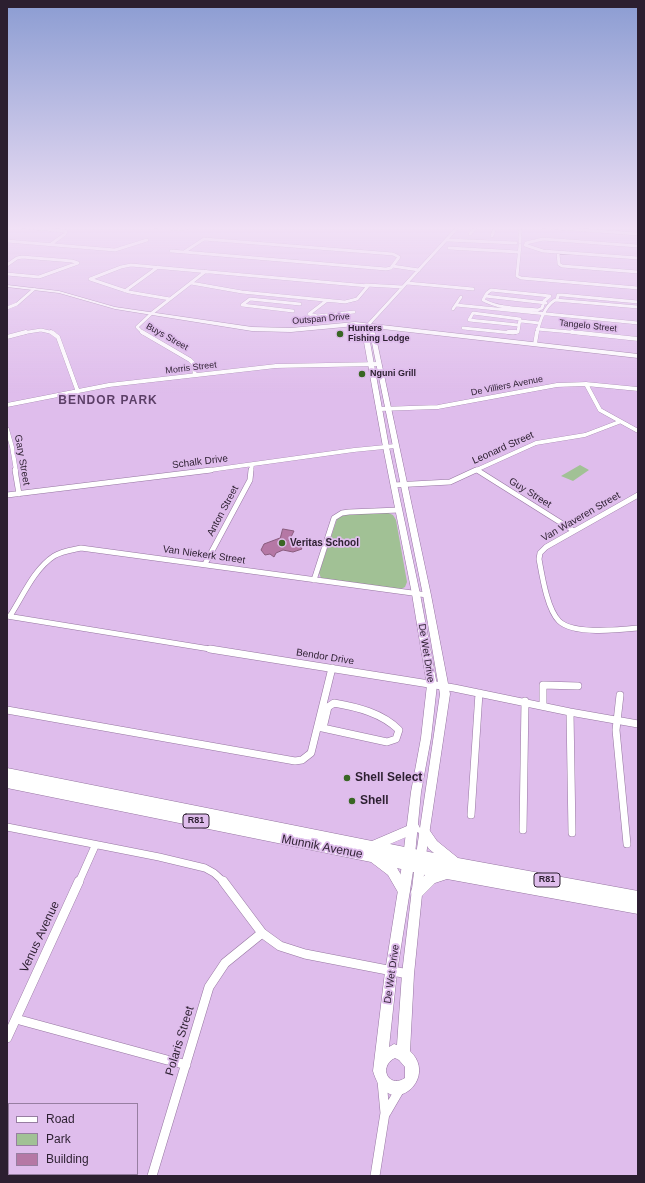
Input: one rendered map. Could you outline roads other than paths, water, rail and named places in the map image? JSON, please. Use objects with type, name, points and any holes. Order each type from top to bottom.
[{"type":"main road","name":"Munnik Avenue","points":[[7,774],[374,852]]},
{"type":"main road","name":"Munnik Avenue","points":[[7,783],[415,860],[638,908]]},
{"type":"main road","points":[[404,890],[392,871],[374,852],[419,830],[454,868],[431,878],[417,892]]},
{"type":"main road","name":"Munnik Avenue","points":[[454,868],[638,897]]},
{"type":"street","points":[[99,282],[125,291],[170,299]]},
{"type":"street","points":[[125,291],[137,282]]},
{"type":"street","points":[[335,282],[403,287]]},
{"type":"street","points":[[567,282],[638,288]]},
{"type":"street","points":[[191,283],[238,292],[326,301],[357,300],[368,288],[367,285]]},
{"type":"street","name":"Buys Street","points":[[191,283],[138,325],[138,330],[185,356],[193,364],[195,375]]},
{"type":"street","points":[[370,325],[407,283],[474,289]]},
{"type":"street","name":"Outspan Drive","points":[[7,286],[59,292],[111,307],[260,330],[291,330],[346,324],[370,325],[638,356]]},
{"type":"street","points":[[7,308],[17,304],[34,289]]},
{"type":"street","points":[[493,290],[549,295],[549,298],[543,302],[542,308],[538,310],[503,307],[483,301],[487,293],[493,290]]},
{"type":"street","points":[[557,300],[558,296],[562,295],[638,302]]},
{"type":"street","points":[[276,302],[280,296]]},
{"type":"street","points":[[452,309],[461,296]]},
{"type":"street","points":[[485,296],[550,303],[557,300],[638,307]]},
{"type":"street","points":[[293,311],[242,305],[248,299],[300,304]]},
{"type":"street","points":[[264,308],[269,301]]},
{"type":"street","points":[[326,301],[309,314],[317,316],[354,312]]},
{"type":"street","points":[[286,310],[291,303]]},
{"type":"street","points":[[535,344],[539,323],[550,303]]},
{"type":"street","points":[[456,305],[638,323]]},
{"type":"street","points":[[518,325],[469,320],[472,313],[475,313],[520,318],[521,321],[539,323]]},
{"type":"street","points":[[463,328],[513,333],[518,332],[518,325],[521,321]]},
{"type":"street","name":"De Wet Drive","points":[[370,325],[365,331],[386,447],[416,594],[432,685],[426,738],[416,792],[419,830]]},
{"type":"street","name":"De Wet Drive","points":[[370,325],[427,595],[445,694],[419,830],[415,860],[417,892],[408,974],[403,1054]]},
{"type":"street","name":"Tangelo Street","points":[[537,329],[638,339]]},
{"type":"street","points":[[7,337],[45,330],[53,332],[58,337],[78,392]]},
{"type":"street","name":"Morris Street","points":[[7,405],[109,386],[195,375],[281,366],[378,364]]},
{"type":"street","points":[[586,384],[598,409],[619,422],[638,431]]},
{"type":"street","name":"De Villiers Avenue","points":[[380,409],[438,408],[549,386],[586,384],[638,389]]},
{"type":"street","name":"Leonard Street","points":[[394,485],[450,482],[536,443],[585,435],[619,422]]},
{"type":"street","name":"Gary Street","points":[[7,429],[12,447],[19,494]]},
{"type":"street","name":"Schalk Drive","points":[[7,495],[252,465],[305,456],[395,446]]},
{"type":"street","name":"Anton Street","points":[[206,564],[250,480],[252,465]]},
{"type":"street","name":"Guy Street","points":[[477,470],[574,531]]},
{"type":"street","name":"Van Waveren Street","points":[[638,495],[546,547],[540,553],[539,559],[548,597],[556,618],[563,625],[578,629],[638,628]]},
{"type":"street","points":[[314,580],[332,522],[336,516],[349,512],[399,510]]},
{"type":"street","name":"Van Niekerk Street","points":[[9,616],[38,574],[54,556],[70,550],[81,548],[427,595]]},
{"type":"street","name":"Bendor Drive","points":[[9,616],[479,692],[570,712],[638,724]]},
{"type":"street","points":[[320,728],[332,668]]},
{"type":"street","points":[[543,706],[542,686],[544,684],[578,686]]},
{"type":"street","points":[[471,814],[479,692]]},
{"type":"street","points":[[620,695],[619,715],[616,721],[616,730],[627,844]]},
{"type":"street","points":[[523,830],[525,702]]},
{"type":"street","points":[[7,710],[295,761],[302,760],[311,753],[320,728],[328,707],[334,704],[364,710],[394,725],[399,730],[396,739],[387,742],[320,728]]},
{"type":"street","points":[[570,712],[572,833]]},
{"type":"street","points":[[7,828],[205,868],[214,873],[224,882],[262,933],[280,946],[291,950],[391,972],[408,974]]},
{"type":"street","name":"Venus Avenue","points":[[7,1038],[95,846]]},
{"type":"street","name":"De Wet Drive","points":[[381,1060],[391,972],[404,890],[415,860]]},
{"type":"street","name":"Polaris Street","points":[[152,1176],[176,1062],[209,987],[216,972],[231,957],[262,933]]},
{"type":"street","points":[[16,1019],[176,1062]]},
{"type":"street","points":[[375,1176],[385,1113],[379,1072],[381,1060],[388,1052],[394,1051],[403,1054],[409,1059],[413,1071],[410,1082],[400,1089],[385,1113]]},
{"type":"street","points":[[381,1078],[390,1087],[400,1089]]},
{"type":"place","name":"Hunters Fishing Lodge","points":[[340,334]]},
{"type":"place","name":"Nguni Grill","points":[[362,374]]},
{"type":"place","name":"Veritas School","points":[[282,543]]},
{"type":"place","name":"Shell Select","points":[[347,778]]},
{"type":"place","name":"Shell","points":[[352,801]]},
{"type":"district","name":"BENDOR PARK","points":[[108,401]]}]
